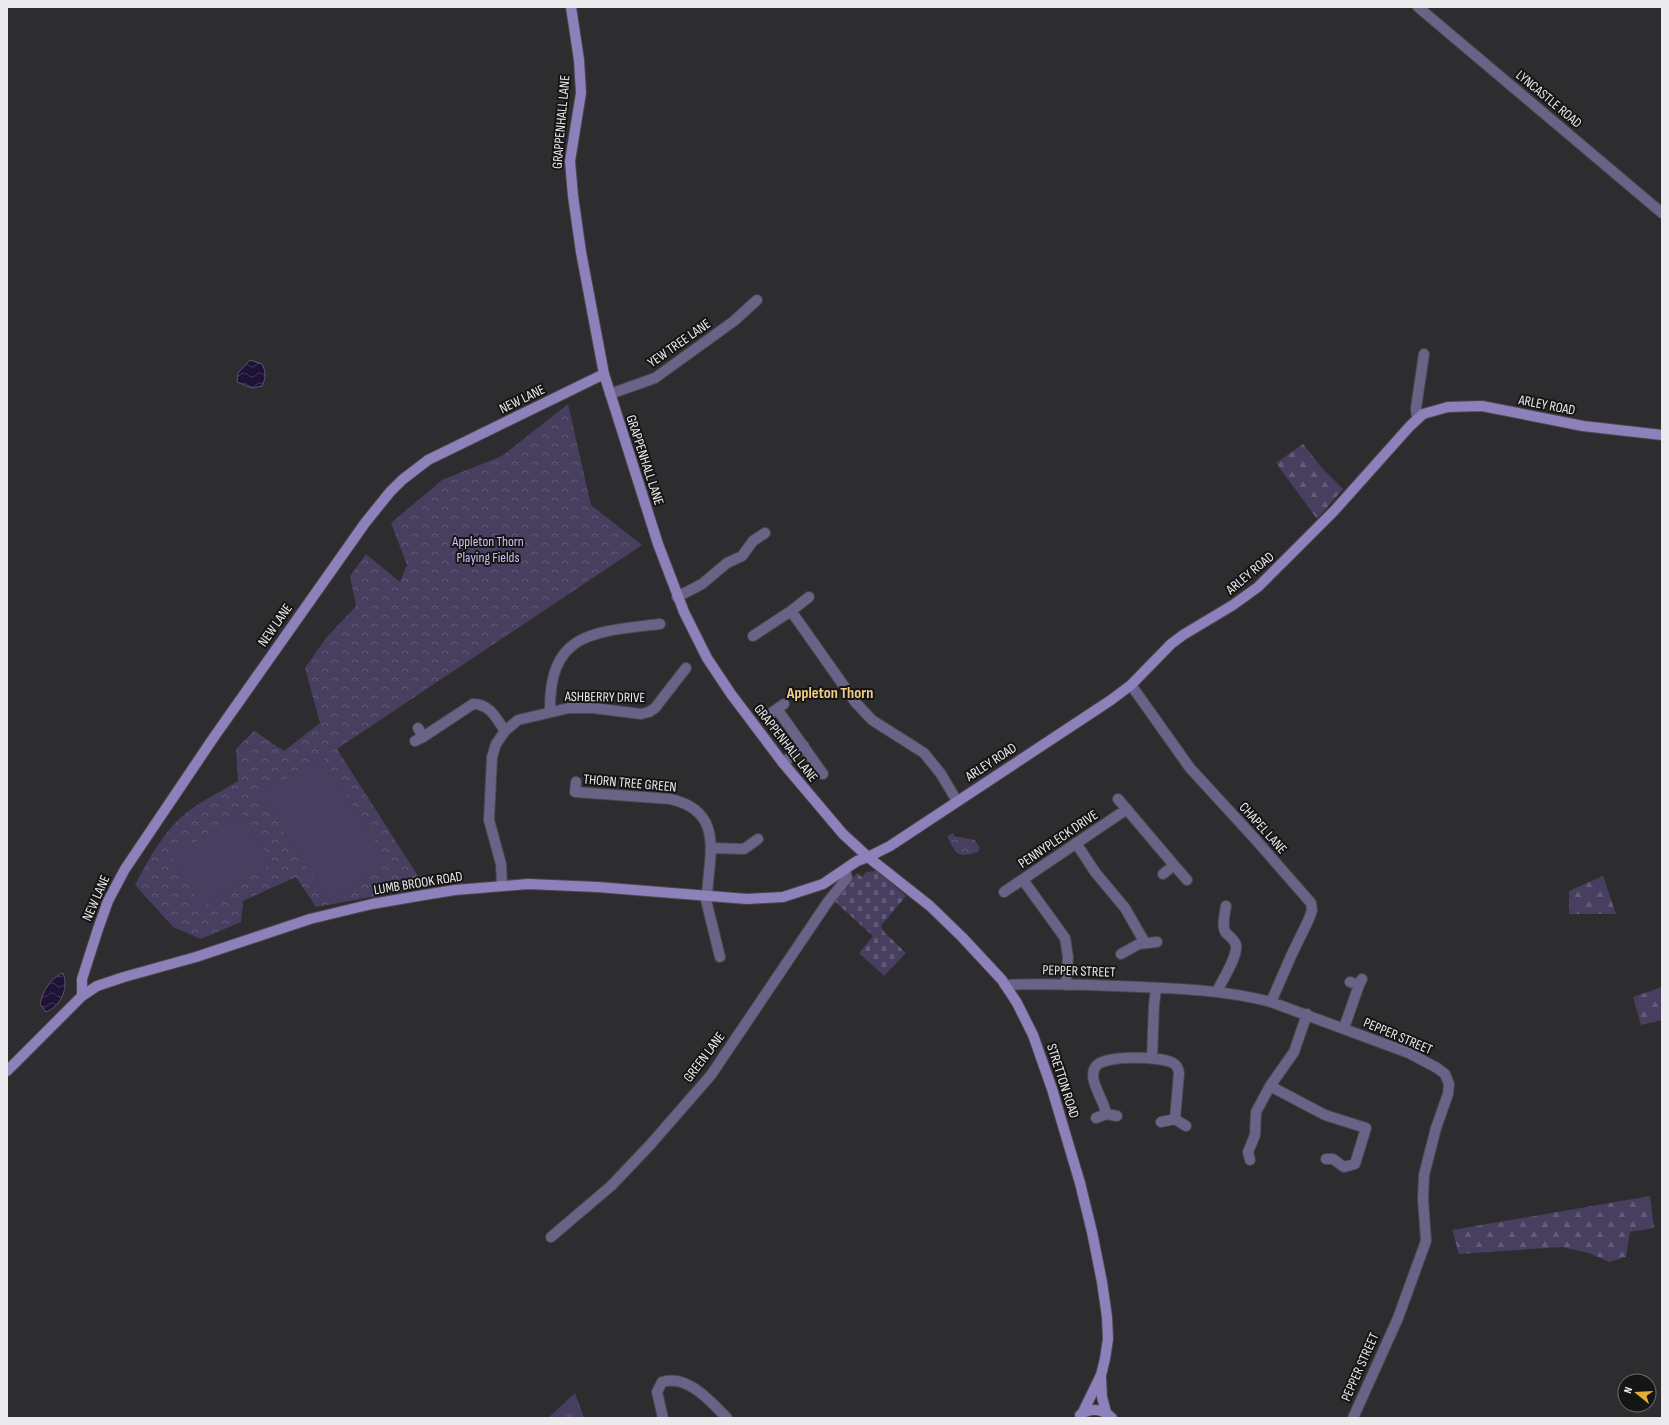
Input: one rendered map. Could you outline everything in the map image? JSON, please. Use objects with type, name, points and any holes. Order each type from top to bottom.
[{"type":"street","name":"GRAPPENHALL LANE","points":[[571,7],[579,60],[581,92],[571,148],[571,178],[591,309],[604,374],[658,544],[677,597],[696,638],[718,676],[783,763],[843,834],[868,857]]},
{"type":"street","name":"LYNCASTLE ROAD","points":[[1418,7],[1662,213]]},
{"type":"street","name":"YEW TREE LANE","points":[[610,394],[655,378],[734,321],[757,300]]},
{"type":"street","points":[[1417,419],[1416,408],[1424,354]]},
{"type":"street","name":"NEW LANE","points":[[82,996],[82,979],[98,929],[108,901],[128,864],[214,737],[365,523],[390,492],[408,475],[428,460],[604,374]]},
{"type":"street","name":"ARLEY ROAD","points":[[868,857],[958,801],[1111,700],[1131,685],[1171,644],[1183,635],[1233,605],[1258,587],[1334,511],[1417,419],[1430,411],[1460,405],[1482,406],[1583,426],[1662,435]]},
{"type":"street","points":[[677,597],[702,584],[727,562],[742,556],[753,541],[766,532]]},
{"type":"street","points":[[753,636],[809,598]]},
{"type":"street","points":[[790,611],[856,703],[872,720],[924,753],[941,774],[958,801]]},
{"type":"street","name":"ASHBERRY DRIVE","points":[[550,711],[550,694],[554,673],[560,658],[572,645],[583,638],[630,628],[661,624]]},
{"type":"street","name":"ASHBERRY DRIVE","points":[[502,885],[501,864],[489,820],[492,757],[496,744],[505,731],[518,720],[550,711],[569,708],[593,708],[642,714],[649,712],[655,708],[686,668]]},
{"type":"street","name":"CHAPEL LANE","points":[[1131,685],[1190,768],[1311,903],[1312,910],[1309,919],[1291,956],[1272,1002]]},
{"type":"street","points":[[419,735],[473,704],[481,704],[488,708],[505,731]]},
{"type":"street","points":[[777,709],[823,774]]},
{"type":"street","points":[[783,763],[804,746]]},
{"type":"street","name":"THORN TREE GREEN","points":[[576,782],[575,792],[670,799],[683,802],[696,809],[705,820],[710,832],[711,848],[706,896],[720,957]]},
{"type":"street","points":[[1118,799],[1187,880]]},
{"type":"street","name":"PENNYPLECK DRIVE","points":[[1004,892],[1127,809]]},
{"type":"street","points":[[711,848],[744,849],[758,839]]},
{"type":"street","points":[[1076,843],[1095,872],[1125,908],[1145,943]]},
{"type":"street","name":"LUMB BROOK ROAD","points":[[7,1071],[82,996],[107,982],[196,957],[310,919],[372,904],[424,895],[502,885],[528,884],[597,887],[747,899],[783,897],[823,884],[857,861],[868,857]]},
{"type":"street","name":"STRETTON ROAD","points":[[868,857],[930,906],[985,961],[1005,985],[1017,1003],[1042,1057],[1070,1148],[1092,1232],[1107,1317],[1108,1339],[1101,1375],[1102,1397],[1109,1415]]},
{"type":"street","points":[[1163,874],[1174,865]]},
{"type":"street","name":"GREEN LANE","points":[[551,1237],[611,1186],[650,1145],[711,1074],[828,903],[847,878],[845,870]]},
{"type":"street","points":[[1023,880],[1065,938],[1068,957],[1066,985]]},
{"type":"street","points":[[1217,991],[1236,954],[1236,946],[1233,939],[1225,932],[1223,927],[1226,906]]},
{"type":"street","points":[[1121,954],[1145,943],[1158,942]]},
{"type":"street","points":[[1344,1028],[1357,982]]},
{"type":"street","name":"PEPPER STREET","points":[[1005,985],[1044,983],[1217,991],[1272,1002],[1410,1053],[1445,1074],[1449,1084],[1448,1094],[1436,1128],[1424,1175],[1423,1199],[1426,1241],[1398,1318],[1353,1418]]},
{"type":"street","points":[[1152,1058],[1156,988]]},
{"type":"street","points":[[1250,1162],[1248,1152],[1255,1135],[1256,1112],[1270,1086],[1294,1052],[1307,1014]]},
{"type":"street","points":[[1096,1118],[1111,1115],[1094,1080],[1095,1067],[1101,1061],[1110,1058],[1152,1058],[1173,1062],[1178,1066],[1179,1072],[1175,1118]]},
{"type":"street","points":[[1270,1086],[1283,1095],[1325,1115],[1366,1128],[1354,1168],[1344,1167],[1332,1159],[1326,1159]]},
{"type":"street","points":[[1162,1122],[1175,1118]]},
{"type":"street","points":[[1175,1118],[1186,1126]]},
{"type":"street","name":"STRETTON ROAD","points":[[1080,1416],[1101,1375]]},
{"type":"street","points":[[663,1418],[657,1392],[662,1382],[667,1380],[695,1388],[704,1394],[727,1418]]},
{"type":"street","points":[[1080,1416],[1094,1410],[1109,1415]]},
{"type":"green space","name":"Appleton Thorn Playing Fields","points":[[568,404],[591,505],[642,545],[337,749],[425,887],[316,907],[296,877],[243,901],[241,922],[201,939],[173,927],[135,885],[149,859],[171,827],[199,804],[238,781],[236,749],[254,731],[284,751],[320,723],[305,668],[326,638],[356,606],[350,576],[366,554],[400,582],[407,565],[391,523],[442,480],[502,456]]},
{"type":"green space","points":[[1303,444],[1322,468],[1343,489],[1317,519],[1276,463]]},
{"type":"green space","points":[[322,756],[389,864],[328,902],[260,794]]},
{"type":"green space","points":[[242,813],[273,863],[203,907],[171,857]]},
{"type":"green space","points":[[953,833],[954,836],[975,840],[980,848],[978,852],[965,855],[957,853],[952,847],[947,836]]},
{"type":"green space","points":[[877,871],[906,896],[881,926],[884,932],[906,953],[884,976],[859,953],[873,936],[834,901],[857,873],[862,877],[866,872]]},
{"type":"green space","points":[[1603,876],[1616,914],[1569,914],[1569,891]]},
{"type":"green space","points":[[1662,987],[1662,1020],[1641,1025],[1633,997]]},
{"type":"green space","points":[[1650,1196],[1654,1228],[1630,1232],[1626,1257],[1609,1262],[1589,1253],[1562,1247],[1459,1254],[1452,1230]]},
{"type":"green space","points":[[575,1393],[584,1418],[548,1418]]},
{"type":"water","points":[[250,360],[262,364],[265,375],[262,386],[252,388],[237,382],[238,373]]},
{"type":"water","points":[[63,973],[65,985],[60,1001],[46,1012],[40,1004],[43,994],[54,978]]},
{"type":"district","name":"Appleton Thorn","points":[[830,693]]}]
